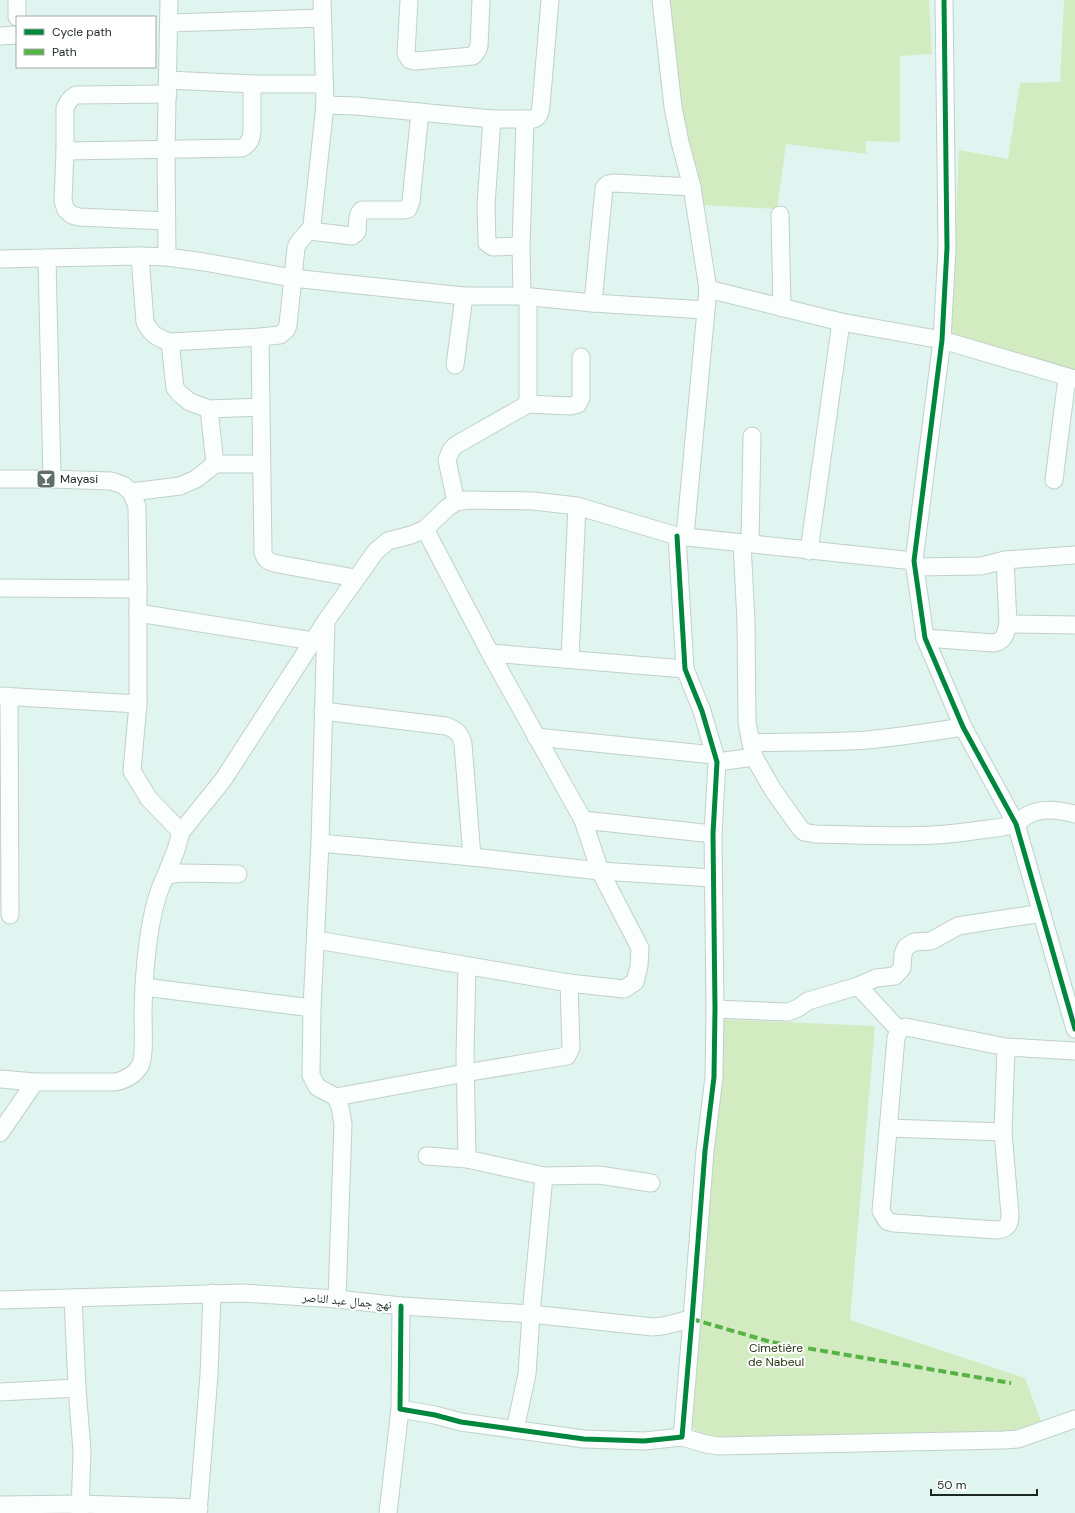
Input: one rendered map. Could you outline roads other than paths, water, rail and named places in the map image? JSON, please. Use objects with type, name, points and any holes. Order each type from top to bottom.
[{"type":"street","points":[[17,0],[17,16]]},
{"type":"street","points":[[167,257],[166,150],[168,87],[164,32],[169,0]]},
{"type":"street","points":[[140,256],[145,322],[150,331],[158,339],[170,342],[260,337],[280,334],[286,330],[288,325],[296,248],[298,241],[310,231],[312,225],[325,105],[322,0]]},
{"type":"street","points":[[409,0],[406,54],[410,60],[414,61],[473,56],[477,52],[479,46],[481,0]]},
{"type":"street","points":[[325,105],[492,119],[525,119],[538,117],[540,113],[550,0]]},
{"type":"street","points":[[661,0],[673,107],[680,142],[692,187],[708,289],[681,536],[685,669],[702,711],[715,758],[713,834],[715,1009],[714,1077],[705,1151],[682,1437]]},
{"type":"street","points":[[944,0],[947,248],[942,340],[915,564],[925,638],[964,727],[1016,824],[1075,1029]]},
{"type":"street","points":[[164,32],[322,18]]},
{"type":"street","points":[[0,36],[16,35]]},
{"type":"street","points":[[166,221],[79,217],[72,215],[66,210],[63,201],[66,151],[65,108],[68,102],[76,95],[168,87],[252,84],[324,84]]},
{"type":"street","points":[[66,151],[242,148],[247,145],[251,139],[252,84]]},
{"type":"street","points":[[310,231],[352,236],[357,232],[358,216],[362,210],[408,209],[411,201],[420,112]]},
{"type":"street","points":[[492,119],[486,205],[487,243],[493,246],[521,246]]},
{"type":"street","points":[[525,119],[521,246],[525,296],[528,404]]},
{"type":"street","points":[[593,303],[604,188],[608,184],[613,183],[692,187]]},
{"type":"street","points":[[780,214],[782,308]]},
{"type":"street","points":[[0,259],[140,256],[167,257],[292,278],[464,296],[525,296],[593,303],[705,310]]},
{"type":"street","points":[[47,258],[52,479]]},
{"type":"street","points":[[708,289],[841,322],[942,340],[1071,378],[1054,480]]},
{"type":"street","points":[[455,365],[464,296]]},
{"type":"street","points":[[809,550],[841,322]]},
{"type":"street","points":[[260,337],[262,552],[264,558],[267,561],[278,564],[355,578]]},
{"type":"street","points":[[170,342],[175,388],[190,402],[209,409],[261,407]]},
{"type":"street","points":[[456,502],[447,460],[450,450],[456,445],[528,404],[570,406],[578,404],[581,398],[581,357]]},
{"type":"street","points":[[209,409],[215,464]]},
{"type":"street","points":[[752,436],[746,543],[747,723],[752,750],[773,790],[800,828],[809,833],[899,836],[972,831],[1016,824],[1026,815],[1037,811],[1059,810],[1075,814]]},
{"type":"street","points":[[131,492],[180,486],[196,479],[215,464],[261,464]]},
{"type":"street","points":[[0,480],[52,479],[111,481],[123,485],[131,492],[137,506],[138,589],[138,704],[132,771],[148,799],[181,832]]},
{"type":"street","points":[[0,1079],[35,1082],[115,1082],[128,1079],[139,1067],[142,1061],[144,987],[154,912],[158,891],[176,850],[181,832],[223,780],[355,578],[382,545],[388,541],[412,535],[425,529],[447,508],[456,502],[468,500],[533,501],[577,506],[681,536],[809,550],[915,564],[981,566],[1004,560],[1075,555]]},
{"type":"street","points":[[570,659],[577,506]]},
{"type":"street","points":[[317,940],[569,983],[624,989],[635,982],[639,966],[640,948],[600,871],[582,820],[490,653],[425,529]]},
{"type":"street","points":[[925,638],[994,643],[1001,641],[1004,637],[1008,624],[1004,560]]},
{"type":"street","points":[[0,588],[138,589]]},
{"type":"street","points":[[138,613],[313,641]]},
{"type":"street","points":[[326,621],[317,940],[312,1008],[311,1076],[317,1087],[336,1097],[567,1056],[571,1048],[569,983]]},
{"type":"street","points":[[1008,624],[1075,625]]},
{"type":"street","points":[[490,653],[685,669]]},
{"type":"street","points":[[10,915],[5,889],[4,696],[138,704]]},
{"type":"street","points":[[323,711],[446,726],[453,728],[458,732],[463,744],[472,857]]},
{"type":"street","points":[[536,737],[715,758],[787,741],[866,740],[964,727]]},
{"type":"street","points":[[582,820],[713,834]]},
{"type":"street","points":[[320,843],[600,871],[713,878]]},
{"type":"street","points":[[166,875],[182,873],[238,874]]},
{"type":"street","points":[[715,1009],[788,1012],[798,1008],[808,1001],[858,986],[876,978],[895,976],[902,968],[903,954],[906,947],[914,942],[931,941],[958,926],[1042,914]]},
{"type":"street","points":[[466,966],[465,1073],[467,1159]]},
{"type":"street","points":[[858,986],[899,1030]]},
{"type":"street","points":[[144,987],[312,1008]]},
{"type":"street","points":[[1006,1047],[1003,1132],[1010,1220],[1007,1227],[997,1230],[894,1223],[887,1221],[881,1211],[896,1038],[899,1030],[906,1027],[1006,1047],[1075,1051]]},
{"type":"street","points":[[0,1133],[35,1082]]},
{"type":"street","points":[[336,1097],[340,1107],[343,1124],[337,1299]]},
{"type":"street","points":[[888,1128],[1003,1132]]},
{"type":"street","points":[[428,1156],[467,1159],[544,1176],[599,1175],[651,1182]]},
{"type":"street","points":[[515,1430],[527,1374],[544,1176]]},
{"type":"street","points":[[1,1508],[198,1511],[209,1374],[212,1293]]},
{"type":"street","name":"نهج جمال عبد الناصر","points":[[0,1300],[242,1293],[337,1299],[401,1306],[531,1314],[653,1327],[661,1327],[692,1319]]},
{"type":"street","points":[[73,1298],[77,1388],[82,1451],[81,1509]]},
{"type":"street","points":[[388,1513],[400,1409],[401,1306]]},
{"type":"street","points":[[0,1392],[77,1388]]},
{"type":"street","points":[[400,1409],[435,1415],[461,1422],[584,1439],[644,1441],[682,1437],[718,1446],[1018,1439],[1075,1419]]},
{"type":"place","name":"Mayasi","points":[[46,479]]},
{"type":"park label","name":"Cimetière de Nabeul","points":[[776,1355]]}]
